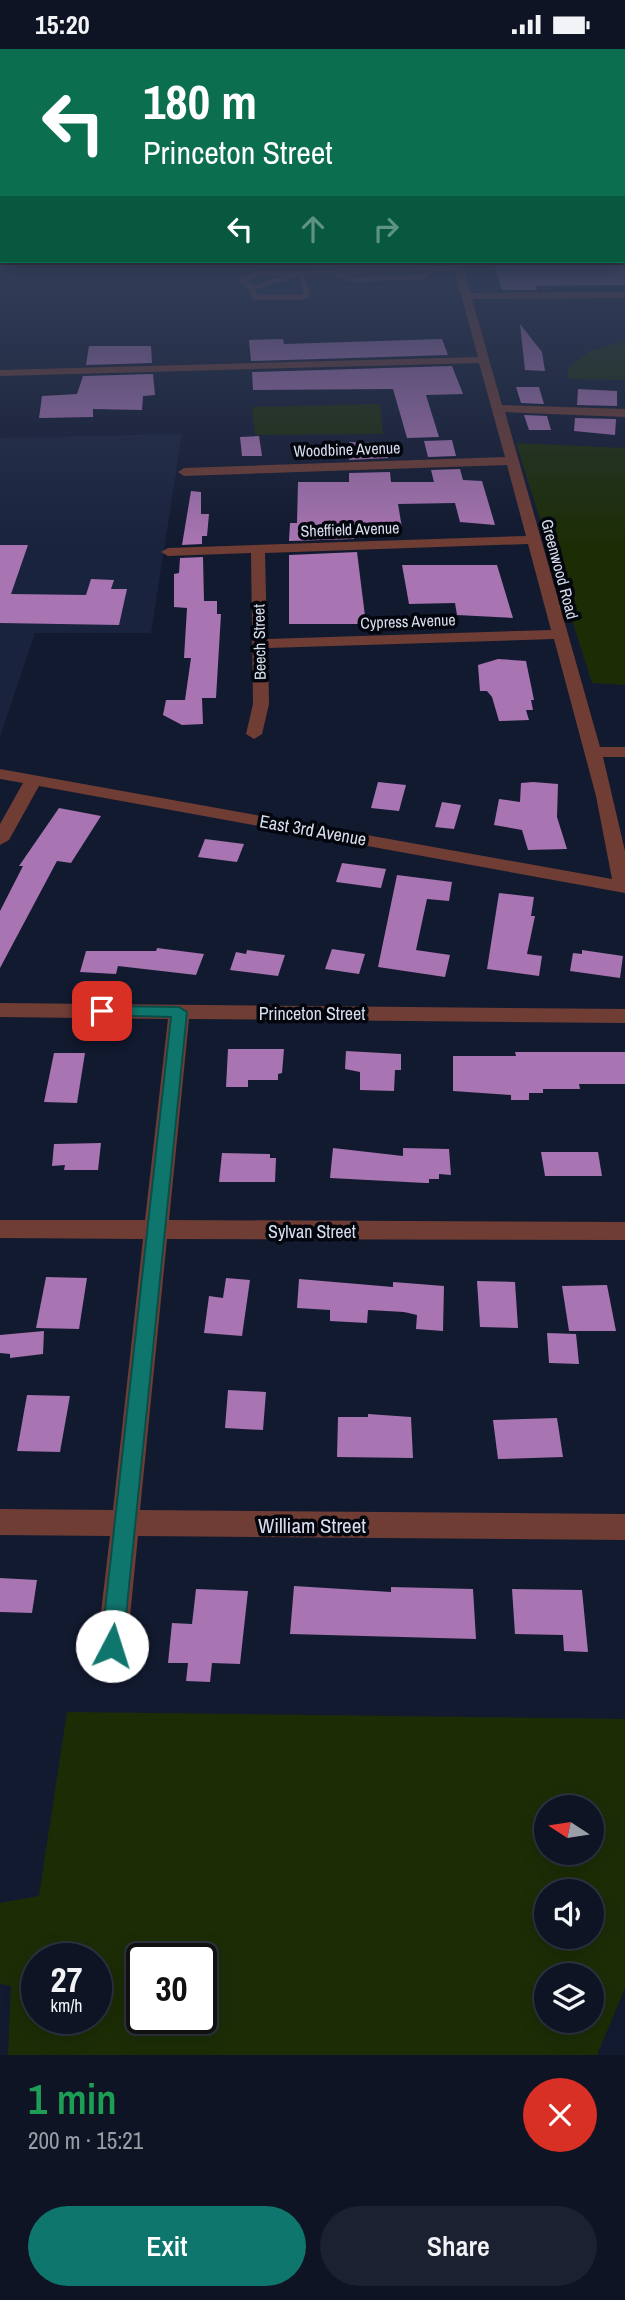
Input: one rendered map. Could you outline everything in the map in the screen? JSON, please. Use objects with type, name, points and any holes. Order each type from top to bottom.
[{"type":"street","name":"Greenwood Road","points":[[483,356],[592,752],[624,887]]},
{"type":"street","points":[[0,373],[484,360]]},
{"type":"street","points":[[496,408],[625,413]]},
{"type":"street","name":"Woodbine Avenue","points":[[184,472],[511,461]]},
{"type":"street","name":"Sheffield Avenue","points":[[168,552],[534,540]]},
{"type":"street","name":"Beech Street","points":[[254,734],[261,704],[258,549]]},
{"type":"street","name":"Cypress Avenue","points":[[258,644],[559,633]]},
{"type":"street","points":[[592,752],[625,752]]},
{"type":"street","name":"East 3rd Avenue","points":[[0,773],[624,887]]},
{"type":"street","points":[[0,840],[34,780]]},
{"type":"street","name":"Princeton Street","points":[[0,1010],[625,1016]]},
{"type":"street","points":[[112,1646],[122,1524],[157,1230],[179,1012]]},
{"type":"street","name":"Sylvan Street","points":[[0,1229],[625,1231]]},
{"type":"street","name":"William Street","points":[[0,1522],[625,1527]]},
{"type":"shaded area","points":[[182,434],[151,633],[35,633],[0,737],[0,438]]},
{"type":"green space","points":[[584,356],[625,356],[625,380],[569,379],[568,368]]},
{"type":"green space","points":[[380,404],[383,434],[255,435],[252,407]]},
{"type":"green space","points":[[516,443],[625,448],[625,685],[592,683]]},
{"type":"green space","points":[[67,1712],[625,1719],[625,1988],[597,2055],[8,2055],[11,1986],[0,1984],[0,1903],[39,1896]]},
{"type":"building","points":[[87,356],[152,356],[152,363],[86,365]]},
{"type":"building","points":[[250,356],[428,356],[251,361]]},
{"type":"building","points":[[523,356],[543,356],[545,371],[525,370]]},
{"type":"building","points":[[452,366],[463,394],[426,395],[439,437],[407,438],[393,389],[253,390],[252,372]]},
{"type":"building","points":[[153,374],[155,395],[143,396],[142,410],[93,409],[93,417],[39,418],[42,396],[77,394],[83,376]]},
{"type":"building","points":[[516,387],[539,387],[544,404],[521,403]]},
{"type":"building","points":[[578,389],[617,391],[617,406],[577,405]]},
{"type":"building","points":[[524,415],[547,416],[551,430],[529,430]]},
{"type":"building","points":[[575,418],[616,419],[615,435],[574,431]]},
{"type":"building","points":[[259,436],[262,456],[242,456],[240,437]]},
{"type":"building","points":[[452,440],[456,456],[428,457],[424,441]]},
{"type":"building","points":[[349,442],[387,443],[388,458],[349,460]]},
{"type":"building","points":[[460,469],[463,480],[482,481],[495,525],[460,522],[455,503],[398,504],[402,528],[395,528],[396,531],[353,532],[354,539],[289,541],[290,523],[297,523],[298,482],[349,482],[349,473],[390,472],[391,482],[434,482],[431,470]]},
{"type":"building","points":[[191,491],[201,492],[201,514],[209,514],[207,536],[202,536],[202,544],[182,545]]},
{"type":"building","points":[[0,545],[28,545],[11,594],[86,595],[91,579],[114,580],[111,589],[127,589],[119,625],[0,623]]},
{"type":"building","points":[[357,552],[366,624],[289,624],[289,555]]},
{"type":"building","points":[[203,557],[204,601],[217,601],[217,614],[221,614],[216,698],[202,698],[203,724],[182,725],[163,715],[166,700],[185,700],[191,658],[184,658],[187,608],[174,607],[174,574],[179,573],[180,558]]},
{"type":"building","points":[[402,565],[497,565],[513,618],[457,615],[455,603],[409,604]]},
{"type":"building","points":[[498,659],[526,661],[534,700],[531,700],[533,710],[526,710],[529,720],[499,721],[492,697],[487,691],[480,691],[478,665]]},
{"type":"building","points":[[378,782],[406,785],[399,811],[371,808]]},
{"type":"building","points":[[521,783],[558,784],[557,817],[567,849],[528,850],[522,830],[494,825],[499,799],[520,802]]},
{"type":"building","points":[[442,802],[461,805],[454,829],[435,827]]},
{"type":"building","points":[[59,808],[101,816],[71,863],[57,861],[0,968],[0,911],[23,866],[19,866]]},
{"type":"building","points":[[205,839],[244,844],[237,862],[198,857]]},
{"type":"building","points":[[342,863],[386,869],[381,888],[336,882]]},
{"type":"building","points":[[397,875],[452,882],[449,901],[427,899],[416,950],[450,955],[445,977],[378,967]]},
{"type":"building","points":[[499,893],[534,897],[531,916],[535,916],[527,954],[542,956],[539,976],[487,969]]},
{"type":"building","points":[[157,948],[204,954],[196,975],[118,966],[116,974],[80,972],[86,951],[156,951]]},
{"type":"building","points":[[332,949],[365,954],[359,974],[325,969]]},
{"type":"building","points":[[247,950],[285,955],[278,976],[230,970],[236,952],[246,954]]},
{"type":"building","points":[[582,950],[623,956],[620,978],[570,971],[573,953],[582,954]]},
{"type":"building","points":[[228,1049],[284,1049],[282,1073],[278,1074],[278,1080],[248,1080],[248,1087],[226,1087]]},
{"type":"building","points":[[346,1051],[401,1054],[401,1070],[395,1070],[394,1091],[360,1090],[360,1072],[345,1069]]},
{"type":"building","points":[[515,1052],[625,1052],[625,1084],[579,1084],[580,1089],[543,1089],[543,1093],[529,1093],[529,1100],[511,1100],[511,1095],[453,1091],[453,1056],[516,1056]]},
{"type":"building","points":[[54,1053],[85,1053],[77,1103],[44,1102]]},
{"type":"building","points":[[101,1143],[98,1170],[64,1170],[65,1165],[52,1166],[54,1144]]},
{"type":"building","points":[[333,1148],[403,1156],[403,1148],[449,1149],[451,1175],[439,1174],[439,1179],[429,1179],[429,1183],[330,1178]]},
{"type":"building","points":[[541,1152],[598,1152],[602,1176],[545,1176]]},
{"type":"building","points":[[222,1153],[270,1154],[270,1158],[276,1158],[275,1182],[219,1182]]},
{"type":"building","points":[[46,1277],[87,1278],[79,1329],[36,1328]]},
{"type":"building","points":[[226,1278],[250,1280],[242,1336],[204,1333],[209,1296],[223,1298]]},
{"type":"building","points":[[299,1279],[393,1287],[393,1282],[444,1286],[443,1331],[416,1329],[417,1315],[404,1312],[368,1310],[367,1323],[330,1321],[330,1310],[297,1308]]},
{"type":"building","points":[[477,1281],[515,1282],[518,1328],[480,1327]]},
{"type":"building","points":[[607,1285],[616,1331],[569,1331],[562,1286]]},
{"type":"building","points":[[44,1331],[43,1354],[10,1358],[10,1354],[0,1353],[0,1335]]},
{"type":"building","points":[[547,1333],[576,1334],[579,1364],[549,1363]]},
{"type":"building","points":[[228,1390],[266,1392],[263,1430],[225,1428]]},
{"type":"building","points":[[27,1395],[70,1396],[60,1452],[17,1451]]},
{"type":"building","points":[[368,1414],[411,1417],[413,1458],[337,1457],[338,1417],[368,1417]]},
{"type":"building","points":[[557,1418],[563,1457],[498,1459],[493,1420]]},
{"type":"building","points":[[0,1578],[37,1580],[32,1613],[0,1612]]},
{"type":"building","points":[[294,1586],[391,1592],[391,1587],[473,1589],[476,1639],[290,1634]]},
{"type":"building","points":[[196,1589],[248,1591],[240,1664],[212,1663],[210,1682],[186,1681],[188,1663],[168,1663],[172,1623],[192,1624]]},
{"type":"building","points":[[512,1589],[582,1590],[588,1652],[564,1651],[563,1635],[515,1634]]},
{"type":"route","points":[[102,1011],[179,1012],[157,1230],[122,1524],[112,1646]]}]
